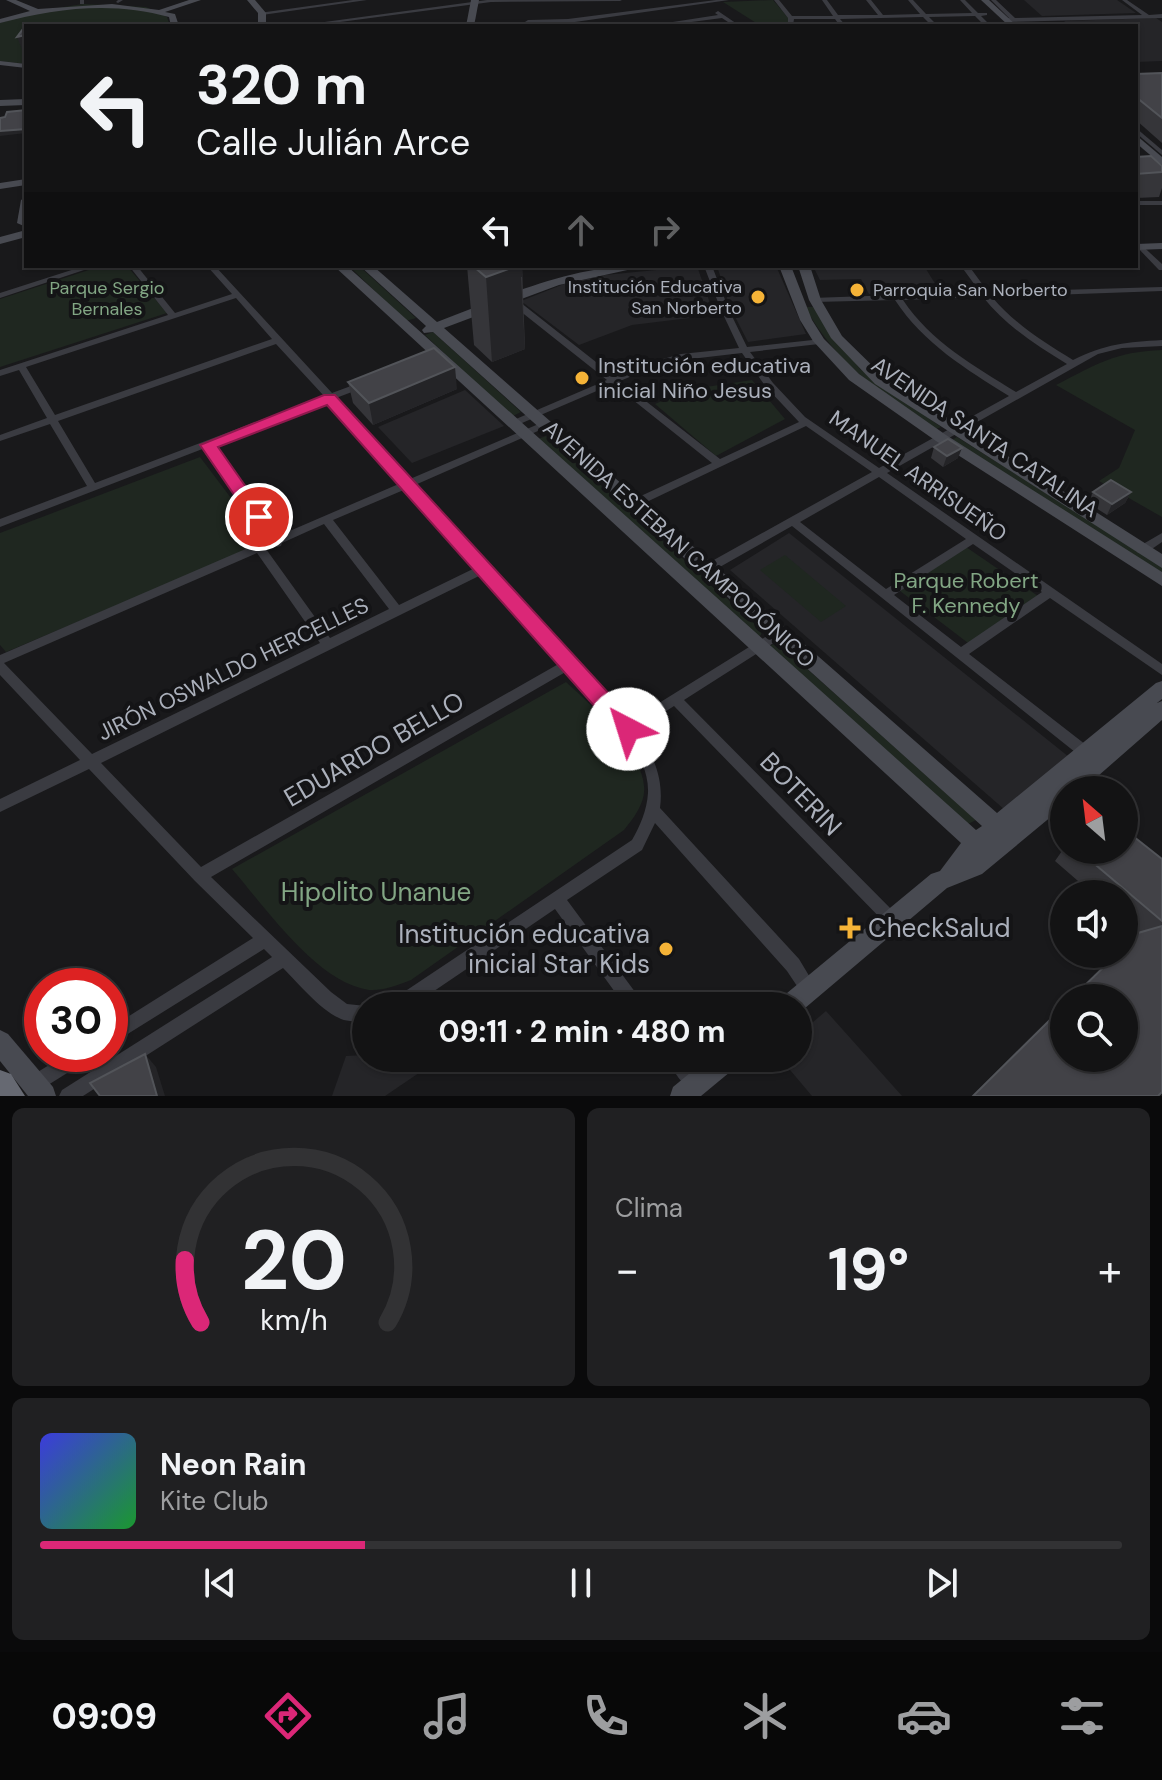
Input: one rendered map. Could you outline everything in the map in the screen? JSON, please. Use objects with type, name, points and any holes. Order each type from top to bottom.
[{"type":"highway","points":[[0,1085],[29,1092]]},
{"type":"street","points":[[10,0],[35,10]]},
{"type":"street","points":[[160,9],[184,0]]},
{"type":"street","points":[[160,9],[197,0]]},
{"type":"street","points":[[251,0],[262,13],[262,24]]},
{"type":"street","points":[[262,13],[365,0]]},
{"type":"street","points":[[313,24],[479,1],[619,0],[649,24]]},
{"type":"street","points":[[530,1],[528,24],[727,0]]},
{"type":"street","points":[[776,0],[791,18],[791,24]]},
{"type":"street","points":[[824,0],[842,24]]},
{"type":"street","points":[[868,0],[882,16]]},
{"type":"street","points":[[910,0],[933,24]]},
{"type":"street","points":[[962,0],[986,24]]},
{"type":"street","points":[[970,0],[995,24]]},
{"type":"street","points":[[985,0],[1011,22],[1162,16]]},
{"type":"street","points":[[993,0],[1011,22]]},
{"type":"street","points":[[1124,0],[1148,17]]},
{"type":"street","points":[[0,21],[35,10],[82,2],[119,1],[160,9],[172,16],[174,24]]},
{"type":"street","points":[[408,1],[417,10]]},
{"type":"street","points":[[471,24],[479,1]]},
{"type":"street","points":[[478,24],[479,1]]},
{"type":"street","points":[[703,3],[734,24]]},
{"type":"street","points":[[0,5],[21,14]]},
{"type":"street","points":[[791,18],[985,14]]},
{"type":"street","points":[[666,24],[723,16]]},
{"type":"street","points":[[359,18],[364,24]]},
{"type":"street","points":[[0,63],[24,66]]},
{"type":"street","points":[[0,103],[24,102]]},
{"type":"street","points":[[1138,132],[1158,153],[1162,162]]},
{"type":"street","points":[[1138,139],[1158,153]]},
{"type":"street","points":[[1139,158],[1158,153]]},
{"type":"street","points":[[1139,158],[1162,162]]},
{"type":"street","points":[[0,186],[24,182]]},
{"type":"street","points":[[1138,203],[1162,203]]},
{"type":"street","points":[[3,236],[24,226]]},
{"type":"street","points":[[1138,244],[1162,238]]},
{"type":"street","points":[[1138,244],[1162,246]]},
{"type":"street","points":[[1138,245],[1162,268]]},
{"type":"street","points":[[0,296],[86,268]]},
{"type":"street","points":[[135,268],[173,316]]},
{"type":"street","points":[[213,268],[571,663],[628,729],[656,776],[654,812],[637,845],[419,992]]},
{"type":"street","name":"AVENIDA ESTEBAN CAMPODÓNICO","points":[[342,268],[410,330],[433,356],[982,849]]},
{"type":"street","name":"AVENIDA ESTEBAN CAMPODÓNICO","points":[[368,268],[1003,832]]},
{"type":"street","points":[[410,330],[578,268]]},
{"type":"street","points":[[505,295],[622,268]]},
{"type":"street","name":"MANUEL ARRISUEÑO","points":[[709,268],[742,350],[777,396],[806,422],[1162,670]]},
{"type":"street","name":"AVENIDA SANTA CATALINA","points":[[786,268],[806,320],[819,341],[854,377],[1162,562]]},
{"type":"street","name":"AVENIDA SANTA CATALINA","points":[[805,268],[815,300],[837,338],[880,381],[947,434],[1162,580]]},
{"type":"street","points":[[966,268],[985,296],[1019,332],[1073,364]]},
{"type":"street","points":[[815,300],[1162,289]]},
{"type":"street","points":[[0,373],[237,295]]},
{"type":"street","points":[[505,295],[718,463]]},
{"type":"street","points":[[898,298],[913,319],[951,354],[1015,396]]},
{"type":"street","points":[[0,438],[278,340]]},
{"type":"street","points":[[0,660],[407,485],[614,380],[681,357],[819,341]]},
{"type":"street","points":[[707,569],[1073,364],[1113,346],[1162,343]]},
{"type":"street","points":[[21,366],[93,488]]},
{"type":"street","points":[[0,523],[371,382]]},
{"type":"street","points":[[634,504],[806,422]]},
{"type":"street","points":[[208,445],[277,543]]},
{"type":"street","points":[[327,520],[397,611]]},
{"type":"street","points":[[793,522],[1085,752]]},
{"type":"street","points":[[1142,550],[1162,537]]},
{"type":"street","points":[[885,595],[973,539]]},
{"type":"street","points":[[261,550],[328,645]]},
{"type":"street","name":"JIRÓN OSWALDO HERCELLES","points":[[0,806],[484,568]]},
{"type":"street","points":[[960,654],[1049,593]]},
{"type":"street","points":[[628,729],[779,634]]},
{"type":"street","name":"EDUARDO BELLO","points":[[200,876],[571,663]]},
{"type":"street","points":[[0,667],[200,876],[344,1012],[352,1013]]},
{"type":"street","name":"BOTERIN","points":[[675,699],[893,921]]},
{"type":"street","points":[[805,992],[949,874],[975,867],[982,849],[1085,752],[1157,704]]},
{"type":"street","points":[[1083,776],[1157,704]]},
{"type":"street","points":[[1003,832],[1050,802]]},
{"type":"street","points":[[654,812],[793,965],[809,989]]},
{"type":"street","points":[[558,900],[625,992]]},
{"type":"street","points":[[128,1026],[266,939]]},
{"type":"street","points":[[68,1096],[285,958]]},
{"type":"street","points":[[0,1042],[29,1092],[57,1072]]},
{"type":"street","points":[[689,1090],[710,1072]]},
{"type":"shaded area","points":[[1024,0],[1117,0],[1136,13],[1042,16]]},
{"type":"shaded area","points":[[1156,18],[1162,22],[1162,61],[1138,62],[1138,24],[1068,24],[1064,21]]},
{"type":"shaded area","points":[[698,268],[714,315],[632,325],[579,345],[521,301],[564,284],[605,275]]},
{"type":"shaded area","name":"Institución Educativa San Norberto","points":[[718,268],[777,268],[806,334],[748,342],[730,307]]},
{"type":"shaded area","points":[[814,268],[925,268],[941,293],[869,294],[861,279],[820,280]]},
{"type":"shaded area","points":[[465,390],[504,426],[412,463],[378,427]]},
{"type":"shaded area","points":[[789,533],[1069,757],[1005,810],[730,570]]},
{"type":"shaded area","points":[[826,1011],[902,1096],[812,1096],[792,1072],[812,1072],[812,1023]]},
{"type":"shaded area","points":[[346,1056],[352,1056],[352,1072],[420,1072],[385,1096],[332,1096]]},
{"type":"green space","points":[[773,0],[790,20],[788,23],[758,24],[723,2]]},
{"type":"green space","points":[[83,4],[146,7],[167,17],[169,24],[24,24],[24,64],[0,61],[0,23],[38,11]]},
{"type":"green space","name":"Parque Sergio Bernales","points":[[95,268],[129,268],[167,313],[0,367],[0,299]]},
{"type":"green space","points":[[351,268],[361,268],[416,318],[406,321]]},
{"type":"green space","points":[[805,307],[813,307],[860,369],[941,427],[936,429],[862,377],[832,346]]},
{"type":"green space","points":[[433,332],[521,412],[511,417],[425,335]]},
{"type":"green space","points":[[1162,350],[1162,517],[1099,481],[1119,468],[1135,430],[1056,385],[1118,356]]},
{"type":"green space","points":[[752,380],[785,419],[716,456],[655,404],[686,390]]},
{"type":"green space","points":[[546,436],[762,630],[761,635],[756,638],[535,440]]},
{"type":"green space","points":[[957,437],[1162,566],[1162,577],[950,441]]},
{"type":"green space","points":[[200,457],[265,543],[6,652],[0,645],[0,533]]},
{"type":"green space","name":"Parque Robert F. Kennedy","points":[[966,547],[1038,596],[972,646],[900,591]]},
{"type":"green space","points":[[785,555],[846,606],[821,622],[760,570]]},
{"type":"green space","points":[[777,642],[976,820],[968,824],[768,647]]},
{"type":"green space","name":"Hipolito Unanue","points":[[566,682],[613,729],[634,757],[644,786],[638,810],[624,830],[411,980],[385,989],[369,990],[330,973],[293,941],[232,869]]},
{"type":"building","points":[[1162,73],[1162,118],[1138,99],[1138,74]]},
{"type":"building","points":[[24,110],[24,129],[0,131],[0,118],[5,117],[7,112]]},
{"type":"building","points":[[1151,156],[1162,166],[1162,172],[1138,174],[1138,157]]},
{"type":"building","points":[[475,268],[511,268],[486,277]]},
{"type":"building","points":[[434,348],[455,367],[369,403],[348,382]]},
{"type":"building","points":[[948,439],[962,448],[947,456],[934,447]]},
{"type":"building","points":[[1111,480],[1131,492],[1112,504],[1093,492]]},
{"type":"building","points":[[1138,840],[1162,859],[1162,921],[1138,901],[1138,880],[1113,880],[1095,864],[1138,864]]},
{"type":"building","points":[[1162,926],[1162,1092],[1158,1096],[973,1096],[1050,1020],[1050,1072],[1138,1072],[1138,984],[1086,984],[1103,968],[1138,968],[1138,933]]},
{"type":"building","points":[[145,1054],[157,1096],[100,1096],[90,1083],[111,1072],[128,1072],[128,1063]]},
{"type":"place","name":"Parroquia San Norberto","points":[[857,290]]},
{"type":"place","name":"Institución Educativa San Norberto","points":[[758,297]]},
{"type":"place","name":"Institución educativa inicial Niño Jesus","points":[[582,378]]},
{"type":"place","name":"CheckSalud","points":[[850,928]]},
{"type":"place","name":"Institución educativa inicial Star Kids","points":[[666,949]]},
{"type":"route","points":[[259,517],[208,445],[330,398],[628,729]]}]
